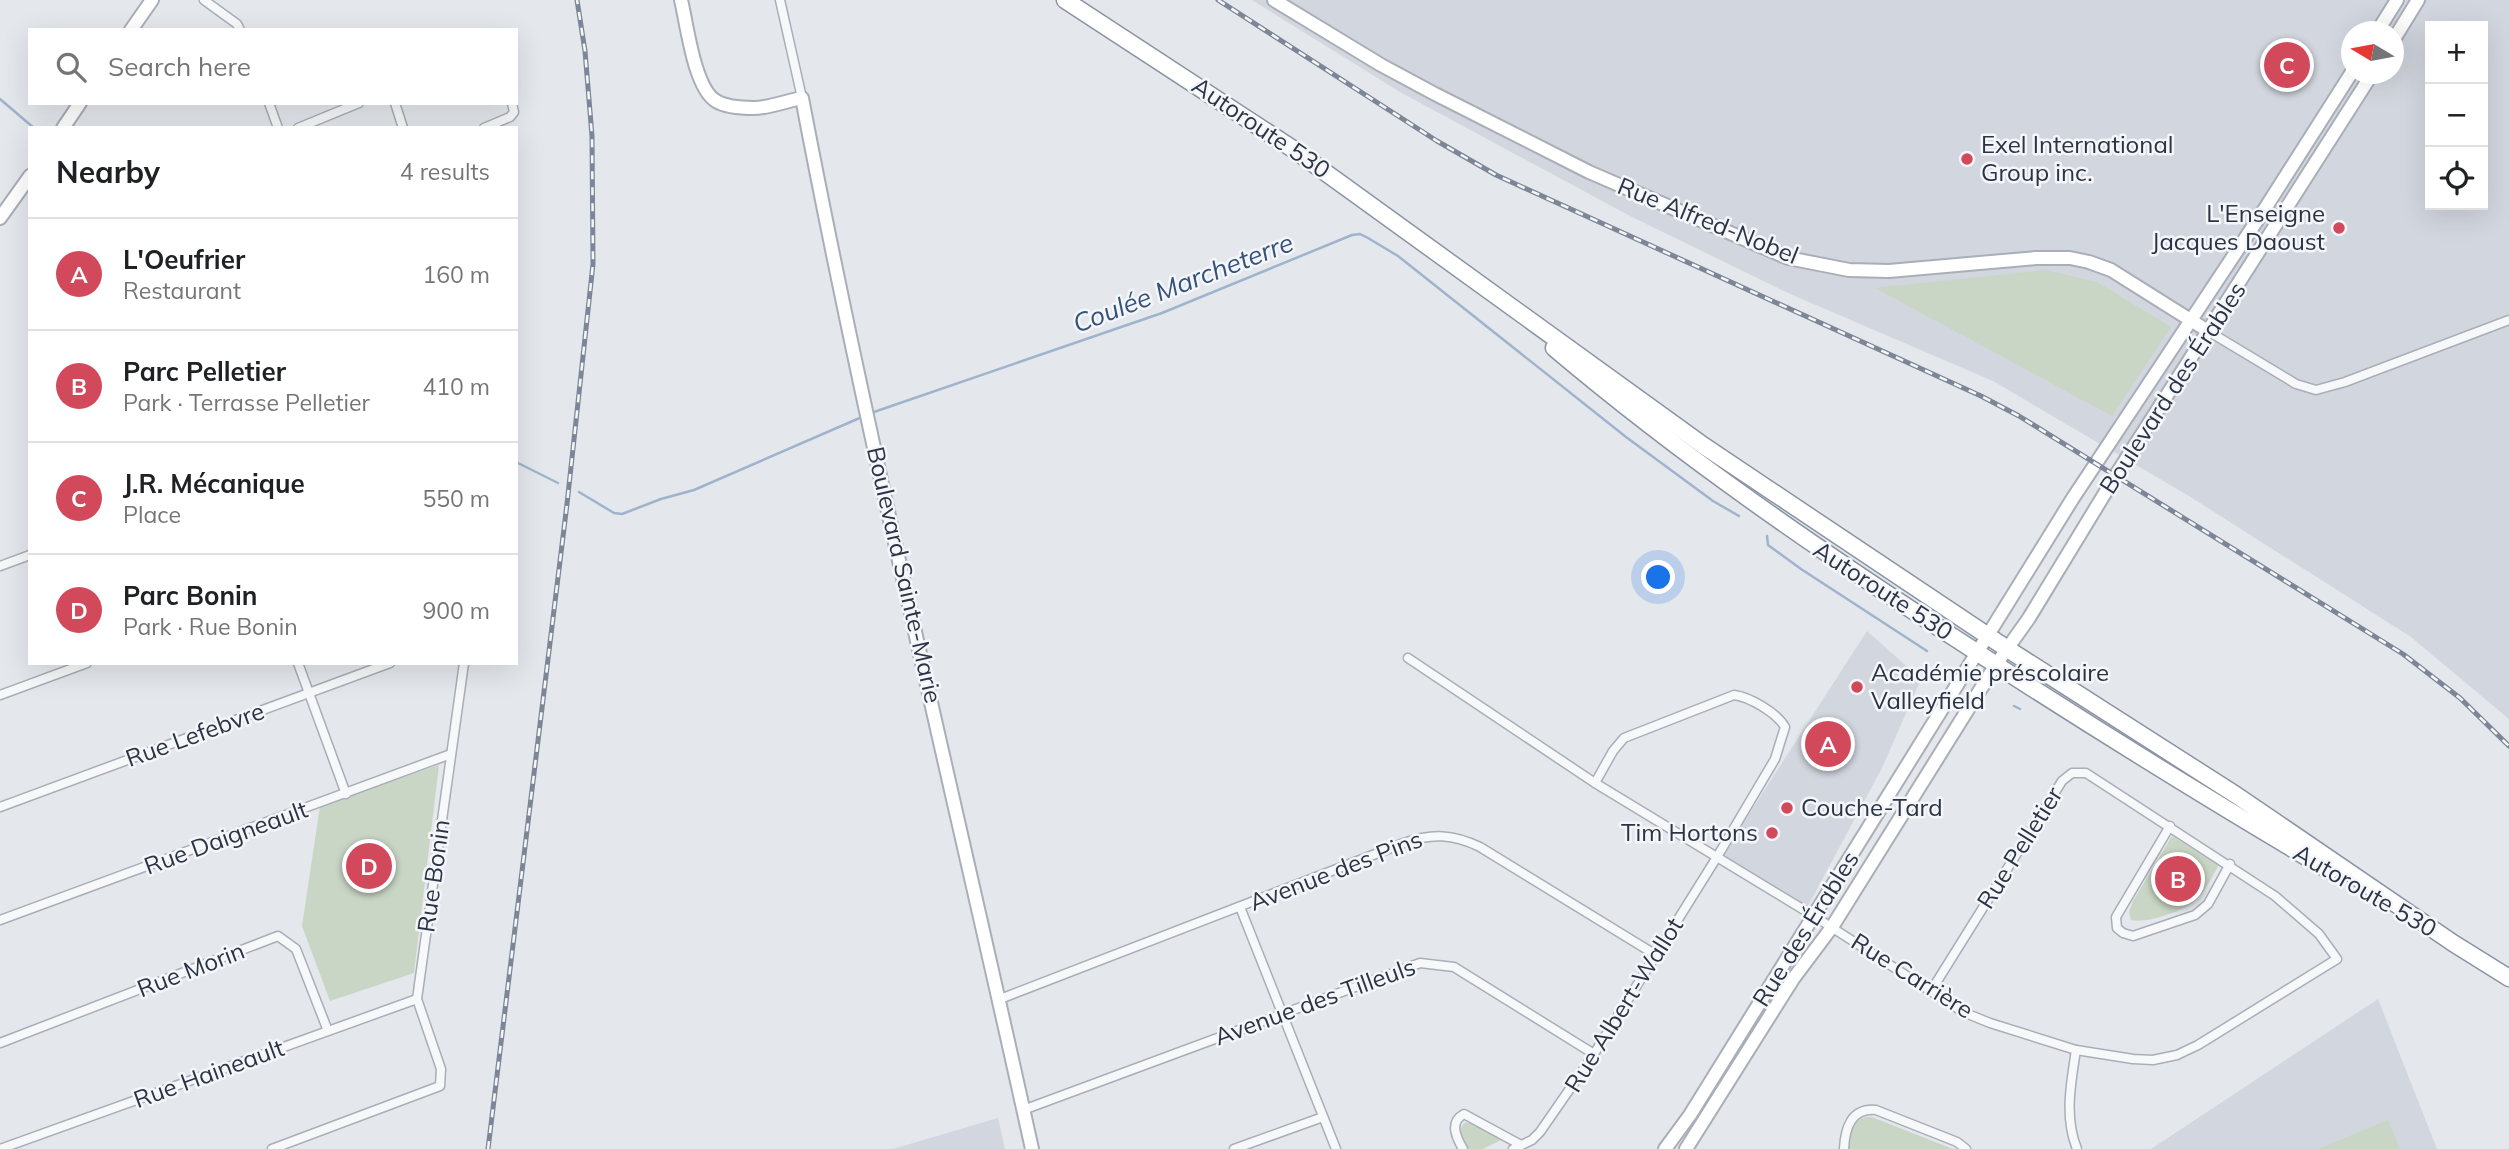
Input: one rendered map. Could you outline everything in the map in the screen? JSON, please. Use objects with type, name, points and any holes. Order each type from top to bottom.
[{"type":"highway","name":"Autoroute 530","points":[[1065,0],[1259,126],[1452,262],[1704,446],[2006,648],[2236,795],[2453,943]]},
{"type":"highway","name":"Autoroute 530","points":[[1452,262],[1608,394],[1700,465],[1829,556],[1995,666],[2243,820],[2509,978]]},
{"type":"street","points":[[132,28],[152,0]]},
{"type":"street","points":[[204,0],[239,28]]},
{"type":"street","points":[[681,0],[694,59],[703,85],[715,100],[733,106],[755,108],[802,98]]},
{"type":"street","name":"Boulevard Sainte-Marie","points":[[780,0],[870,426],[1032,1149]]},
{"type":"street","name":"Rue Alfred-Nobel","points":[[1274,0],[1392,71],[1577,166],[1788,258],[1839,269],[1875,271],[2036,258],[2070,258],[2111,270],[2208,331]]},
{"type":"street","points":[[2384,21],[2397,0]]},
{"type":"street","points":[[2404,22],[2418,0]]},
{"type":"street","name":"Boulevard des Érables","points":[[1988,635],[2102,454],[2192,320],[2343,84]]},
{"type":"street","name":"Boulevard des Érables","points":[[1995,666],[2366,84]]},
{"type":"street","points":[[64,126],[79,105]]},
{"type":"street","points":[[270,105],[277,126]]},
{"type":"street","points":[[303,126],[354,105]]},
{"type":"street","points":[[395,105],[402,126]]},
{"type":"street","points":[[489,126],[512,116],[512,105]]},
{"type":"street","points":[[0,218],[28,179]]},
{"type":"street","points":[[2208,331],[2295,384],[2316,390],[2329,388],[2509,320]]},
{"type":"street","points":[[0,566],[28,556]]},
{"type":"street","name":"Rue des Érables","points":[[1665,1149],[1690,1115],[1988,635]]},
{"type":"street","name":"Rue Carrière","points":[[1408,658],[1595,783],[1832,927],[1963,1012],[2076,1050],[2153,1060],[2177,1055],[2198,1045],[2337,959]]},
{"type":"street","points":[[0,695],[82,665]]},
{"type":"street","points":[[299,665],[346,794]]},
{"type":"street","name":"Rue Lefebvre","points":[[0,807],[385,665]]},
{"type":"street","name":"Rue Bonin","points":[[272,1149],[440,1086],[441,1069],[417,999],[464,665]]},
{"type":"street","name":"Rue des Érables","points":[[1686,1149],[1793,979],[1832,927],[1995,666]]},
{"type":"street","name":"Rue Albert-Wallot","points":[[1463,1149],[1454,1129],[1456,1120],[1464,1114],[1517,1147],[1532,1140],[1554,1115],[1717,857],[1779,749],[1785,727],[1775,715],[1746,698],[1734,695],[1624,738],[1613,751],[1595,783]]},
{"type":"street","name":"Rue Daigneault","points":[[0,920],[451,754]]},
{"type":"street","name":"Rue Pelletier","points":[[1931,991],[2062,781],[2072,773],[2086,773],[2231,864],[2275,896],[2319,934],[2337,959]]},
{"type":"street","points":[[2170,826],[2116,917],[2117,928],[2123,933],[2133,936],[2195,915],[2208,904],[2231,864]]},
{"type":"street","name":"Avenue des Pins","points":[[1000,999],[1404,843],[1432,835],[1467,840],[1656,955]]},
{"type":"street","points":[[1240,907],[1336,1149]]},
{"type":"street","name":"Rue Morin","points":[[0,1044],[278,936],[296,948],[328,1031]]},
{"type":"street","name":"Avenue des Tilleuls","points":[[1023,1110],[1411,965],[1443,964],[1465,972],[1594,1054]]},
{"type":"street","name":"Rue Haineault","points":[[0,1149],[417,999]]},
{"type":"street","points":[[2076,1050],[2068,1108],[2077,1149]]},
{"type":"street","points":[[1844,1149],[1846,1131],[1853,1118],[1859,1112],[1876,1110],[1957,1142],[1966,1149]]},
{"type":"street","points":[[1234,1149],[1322,1117]]},
{"type":"shaded area","points":[[1252,0],[2509,0],[2509,719],[2411,637],[2189,496],[1993,381],[1788,293],[1630,216],[1400,92]]},
{"type":"shaded area","points":[[1867,631],[1921,679],[1882,768],[1808,906],[1722,856]]},
{"type":"shaded area","points":[[2378,999],[2437,1149],[2151,1149]]},
{"type":"shaded area","points":[[998,1118],[1005,1149],[893,1149]]},
{"type":"green space","points":[[2046,270],[2097,282],[2171,327],[2112,416],[1875,288]]},
{"type":"green space","points":[[439,765],[414,973],[330,1001],[302,926],[320,806]]},
{"type":"green space","points":[[2172,836],[2219,865],[2202,894],[2188,906],[2154,918],[2131,920],[2129,912],[2133,901]]},
{"type":"green space","points":[[1866,1117],[1953,1149],[1848,1149],[1854,1125]]},
{"type":"green space","points":[[2388,1120],[2400,1149],[2318,1149]]},
{"type":"green space","points":[[1472,1122],[1501,1140],[1483,1149],[1468,1149],[1459,1132],[1464,1123]]},
{"type":"waterway","name":"Coulée Marcheterre","points":[[0,99],[32,126]]},
{"type":"waterway","name":"Coulée Marcheterre","points":[[871,413],[1162,313],[1360,234],[1398,256],[1626,437],[1713,501],[1739,516]]},
{"type":"waterway","name":"Coulée Marcheterre","points":[[579,492],[614,513],[622,514],[694,490],[862,417]]},
{"type":"waterway","name":"Coulée Marcheterre","points":[[518,463],[558,483]]},
{"type":"waterway","name":"Coulée Marcheterre","points":[[1767,536],[1768,545],[1801,569],[1927,651]]},
{"type":"waterway","name":"Coulée Marcheterre","points":[[2014,706],[2020,709]]},
{"type":"railway","points":[[488,1149],[567,504],[593,264],[592,136],[585,51],[577,0]]},
{"type":"railway","points":[[1218,0],[1437,141],[1496,175],[1981,396],[2019,416],[2403,654],[2460,698],[2509,746]]},
{"type":"place","name":"J.R. Mécanique","points":[[2287,65]]},
{"type":"place","name":"Exel International Group inc.","points":[[1967,159]]},
{"type":"place","name":"L'Enseigne Jacques Daoust","points":[[2339,228]]},
{"type":"place","name":"Académie préscolaire Valleyfield","points":[[1857,687]]},
{"type":"place","name":"L'Oeufrier","points":[[1828,744]]},
{"type":"place","name":"Couche-Tard","points":[[1787,808]]},
{"type":"place","name":"Tim Hortons","points":[[1772,833]]},
{"type":"place","name":"Parc Bonin","points":[[369,866]]},
{"type":"place","name":"Parc Pelletier","points":[[2178,879]]}]
